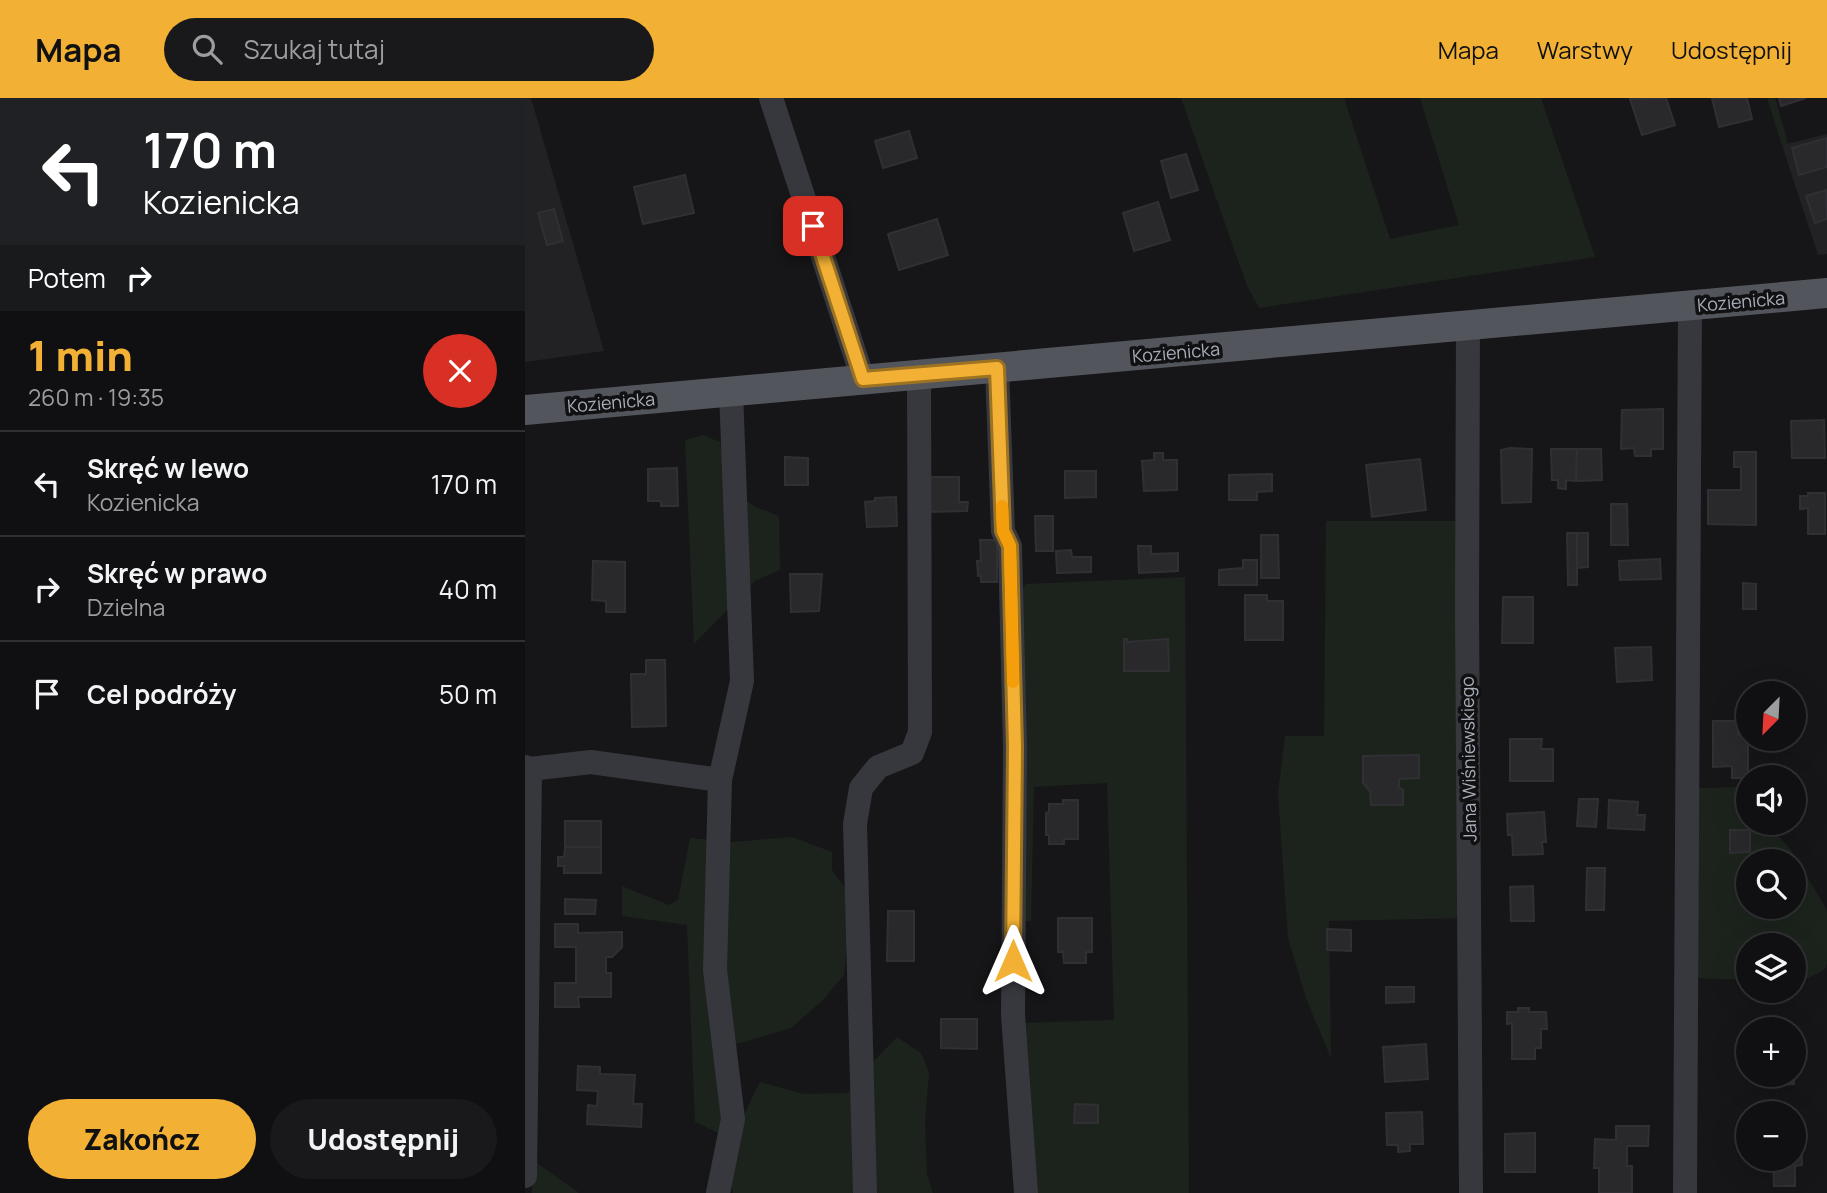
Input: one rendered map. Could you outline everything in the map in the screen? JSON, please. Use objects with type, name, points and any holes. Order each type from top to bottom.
[{"type":"main road","name":"Kozienicka","points":[[525,410],[1827,293]]},
{"type":"street","points":[[771,98],[863,379]]},
{"type":"street","points":[[1685,1193],[1690,305]]},
{"type":"street","name":"Jana Wiśniewskiego","points":[[1468,325],[1471,1193]]},
{"type":"street","points":[[997,368],[1003,531],[1010,546],[1015,747],[1013,1015],[1026,1193]]},
{"type":"street","points":[[865,1193],[855,824],[861,788],[878,767],[912,753],[920,732],[919,374]]},
{"type":"street","points":[[718,1193],[733,1119],[715,970],[720,780],[742,681],[731,391]]},
{"type":"street","points":[[525,1176],[528,768],[591,762],[720,780]]},
{"type":"shaded area","points":[[525,98],[531,98],[604,351],[525,362]]},
{"type":"shaded area","points":[[1181,98],[1344,98],[1390,239],[1459,225],[1420,98],[1541,98],[1595,257],[1259,308],[1247,286]]},
{"type":"shaded area","points":[[1767,98],[1775,98],[1788,143],[1782,145]]},
{"type":"shaded area","points":[[1827,134],[1827,254],[1818,255],[1782,145]]},
{"type":"shaded area","points":[[703,435],[720,442],[728,489],[756,507],[779,516],[780,570],[755,581],[694,644],[685,440]]},
{"type":"shaded area","points":[[1326,521],[1460,521],[1466,918],[1329,921],[1331,1058],[1306,998],[1288,938],[1278,793],[1285,736],[1324,736]]},
{"type":"shaded area","points":[[1185,577],[1189,1193],[1031,1193],[1020,1023],[1114,1020],[1107,783],[1034,787],[1031,921],[1021,921],[1016,594],[1026,584]]},
{"type":"shaded area","points":[[1736,787],[1736,835],[1778,835],[1790,849],[1736,849],[1736,919],[1806,919],[1806,875],[1827,910],[1827,963],[1825,969],[1806,979],[1806,933],[1736,933],[1736,980],[1694,978],[1698,788]]},
{"type":"shaded area","points":[[792,837],[832,852],[832,870],[848,892],[850,917],[844,975],[822,1001],[791,1028],[718,1047],[724,1103],[718,1133],[695,1122],[687,925],[622,916],[622,886],[669,905],[678,900],[690,838],[733,842]]},
{"type":"shaded area","points":[[897,1037],[921,1053],[929,1073],[925,1121],[927,1175],[933,1193],[733,1193],[730,1180],[732,1151],[760,1082],[804,1094],[847,1093],[870,1079],[873,1062]]},
{"type":"shaded area","points":[[534,1161],[578,1192],[578,1193],[532,1193]]},
{"type":"building","points":[[1666,98],[1675,125],[1642,135],[1630,99]]},
{"type":"building","points":[[1712,98],[1747,98],[1752,119],[1719,127]]},
{"type":"building","points":[[1779,98],[1806,98],[1781,106]]},
{"type":"building","points":[[909,131],[917,158],[883,168],[875,141]]},
{"type":"building","points":[[1827,138],[1827,167],[1799,175],[1792,148]]},
{"type":"building","points":[[1186,154],[1198,190],[1171,198],[1161,161]]},
{"type":"building","points":[[685,175],[694,213],[643,224],[634,187]]},
{"type":"building","points":[[1826,190],[1827,219],[1815,223],[1806,196]]},
{"type":"building","points":[[1158,202],[1170,240],[1134,251],[1123,213]]},
{"type":"building","points":[[554,209],[563,241],[547,245],[538,213]]},
{"type":"building","points":[[937,219],[948,255],[899,270],[888,234]]},
{"type":"building","points":[[1663,409],[1663,449],[1651,449],[1651,456],[1635,456],[1634,448],[1621,449],[1622,410]]},
{"type":"building","points":[[1824,420],[1825,458],[1792,458],[1791,421]]},
{"type":"building","points":[[1532,449],[1531,502],[1502,503],[1501,450]]},
{"type":"building","points":[[1551,449],[1577,449],[1576,481],[1566,480],[1566,489],[1558,488],[1558,480],[1552,480]]},
{"type":"building","points":[[1577,449],[1601,449],[1602,480],[1576,481]]},
{"type":"building","points":[[1734,452],[1756,452],[1756,525],[1708,524],[1708,490],[1741,490],[1741,467],[1734,467]]},
{"type":"building","points":[[1154,453],[1163,453],[1163,460],[1177,460],[1177,490],[1144,491],[1142,461],[1154,460]]},
{"type":"building","points":[[785,457],[808,458],[808,485],[785,485]]},
{"type":"building","points":[[1420,459],[1426,510],[1372,517],[1366,465]]},
{"type":"building","points":[[677,468],[678,506],[661,506],[661,501],[648,501],[648,469]]},
{"type":"building","points":[[1065,471],[1096,471],[1096,497],[1065,498]]},
{"type":"building","points":[[1272,474],[1272,491],[1257,492],[1257,500],[1229,500],[1229,475]]},
{"type":"building","points":[[928,477],[959,477],[959,502],[968,502],[967,511],[928,512]]},
{"type":"building","points":[[1808,493],[1825,493],[1825,534],[1808,534],[1808,508],[1800,509],[1800,496],[1808,496]]},
{"type":"building","points":[[896,497],[897,526],[867,527],[865,502],[875,501],[875,498]]},
{"type":"building","points":[[1611,504],[1627,504],[1628,545],[1611,545]]},
{"type":"building","points":[[1035,516],[1053,516],[1053,551],[1036,551]]},
{"type":"building","points":[[1567,533],[1577,533],[1577,585],[1568,585]]},
{"type":"building","points":[[1577,533],[1588,533],[1588,567],[1577,568]]},
{"type":"building","points":[[1261,535],[1278,535],[1279,578],[1261,578]]},
{"type":"building","points":[[980,540],[997,540],[997,582],[981,582],[981,576],[978,576],[977,561],[981,561]]},
{"type":"building","points":[[1138,546],[1151,546],[1151,554],[1178,553],[1178,571],[1139,573]]},
{"type":"building","points":[[1071,550],[1072,557],[1091,557],[1091,572],[1057,573],[1056,551]]},
{"type":"building","points":[[1660,559],[1661,579],[1620,580],[1619,561]]},
{"type":"building","points":[[1243,560],[1257,560],[1257,585],[1219,585],[1219,570],[1243,568]]},
{"type":"building","points":[[593,561],[625,562],[625,612],[606,612],[606,601],[592,600]]},
{"type":"building","points":[[790,574],[822,574],[819,611],[791,612]]},
{"type":"building","points":[[1743,583],[1756,584],[1756,609],[1743,609]]},
{"type":"building","points":[[1245,595],[1267,595],[1267,601],[1283,601],[1283,640],[1245,640]]},
{"type":"building","points":[[1503,597],[1533,597],[1533,643],[1502,643]]},
{"type":"building","points":[[1124,639],[1127,639],[1127,642],[1168,639],[1169,671],[1124,671]]},
{"type":"building","points":[[1651,647],[1652,680],[1617,682],[1615,648]]},
{"type":"building","points":[[646,660],[665,660],[666,726],[632,727],[631,674],[646,674]]},
{"type":"building","points":[[1713,721],[1736,721],[1736,751],[1748,751],[1748,765],[1736,765],[1736,778],[1732,778],[1732,766],[1713,767]]},
{"type":"building","points":[[1510,739],[1542,739],[1541,749],[1553,749],[1553,781],[1510,781]]},
{"type":"building","points":[[1419,755],[1419,778],[1399,779],[1399,787],[1403,790],[1403,805],[1371,805],[1370,791],[1363,783],[1363,756]]},
{"type":"building","points":[[1579,799],[1598,799],[1596,827],[1577,826]]},
{"type":"building","points":[[1063,800],[1078,800],[1078,839],[1064,839],[1064,844],[1049,844],[1049,835],[1046,835],[1046,813],[1049,812],[1049,804],[1063,804]]},
{"type":"building","points":[[1609,800],[1638,802],[1637,815],[1645,815],[1644,830],[1608,828]]},
{"type":"building","points":[[1544,812],[1546,842],[1542,842],[1543,854],[1513,855],[1507,814]]},
{"type":"building","points":[[565,821],[601,821],[601,847],[565,847]]},
{"type":"building","points":[[1730,830],[1736,830],[1736,835],[1750,835],[1750,849],[1736,849],[1736,853],[1730,853]]},
{"type":"building","points":[[565,847],[601,847],[601,873],[564,873],[564,866],[558,866],[558,857],[564,857]]},
{"type":"building","points":[[1587,868],[1605,868],[1604,910],[1586,910]]},
{"type":"building","points":[[1533,886],[1534,921],[1511,921],[1510,887]]},
{"type":"building","points":[[565,899],[596,900],[595,914],[565,914]]},
{"type":"building","points":[[888,911],[914,911],[914,961],[887,961]]},
{"type":"building","points":[[1058,918],[1092,918],[1092,952],[1086,952],[1086,963],[1064,963],[1063,952],[1058,952]]},
{"type":"building","points":[[555,924],[578,924],[578,933],[622,932],[622,947],[612,957],[606,957],[606,973],[611,973],[611,997],[578,997],[579,1007],[555,1007],[555,983],[576,983],[576,947],[555,947]]},
{"type":"building","points":[[1327,929],[1351,930],[1351,951],[1327,950]]},
{"type":"building","points":[[1386,987],[1414,987],[1414,1002],[1386,1003]]},
{"type":"building","points":[[1518,1008],[1529,1008],[1529,1012],[1546,1012],[1547,1029],[1541,1029],[1541,1048],[1535,1048],[1535,1059],[1512,1059],[1512,1023],[1507,1024],[1507,1012],[1518,1012]]},
{"type":"building","points":[[941,1019],[977,1019],[977,1049],[941,1048]]},
{"type":"building","points":[[1426,1044],[1428,1079],[1385,1082],[1383,1047]]},
{"type":"building","points":[[578,1066],[600,1067],[600,1074],[635,1075],[633,1104],[642,1104],[641,1127],[587,1124],[588,1105],[597,1106],[598,1091],[577,1090]]},
{"type":"building","points":[[1075,1104],[1098,1105],[1098,1123],[1074,1123]]},
{"type":"building","points":[[1422,1112],[1423,1144],[1410,1144],[1410,1151],[1398,1152],[1398,1145],[1387,1145],[1386,1113]]},
{"type":"building","points":[[1616,1126],[1649,1126],[1648,1146],[1627,1146],[1627,1166],[1632,1166],[1632,1193],[1599,1193],[1599,1168],[1594,1168],[1595,1139],[1616,1140]]},
{"type":"building","points":[[1535,1133],[1535,1172],[1505,1172],[1505,1134]]},
{"type":"building","points":[[1773,1171],[1795,1171],[1795,1186],[1774,1186]]},
{"type":"slow traffic","points":[[1002,506],[1003,531],[1010,546],[1013,682]]},
{"type":"route","points":[[813,226],[863,379],[997,368],[1003,531],[1010,546],[1015,747],[1013,961]]}]
